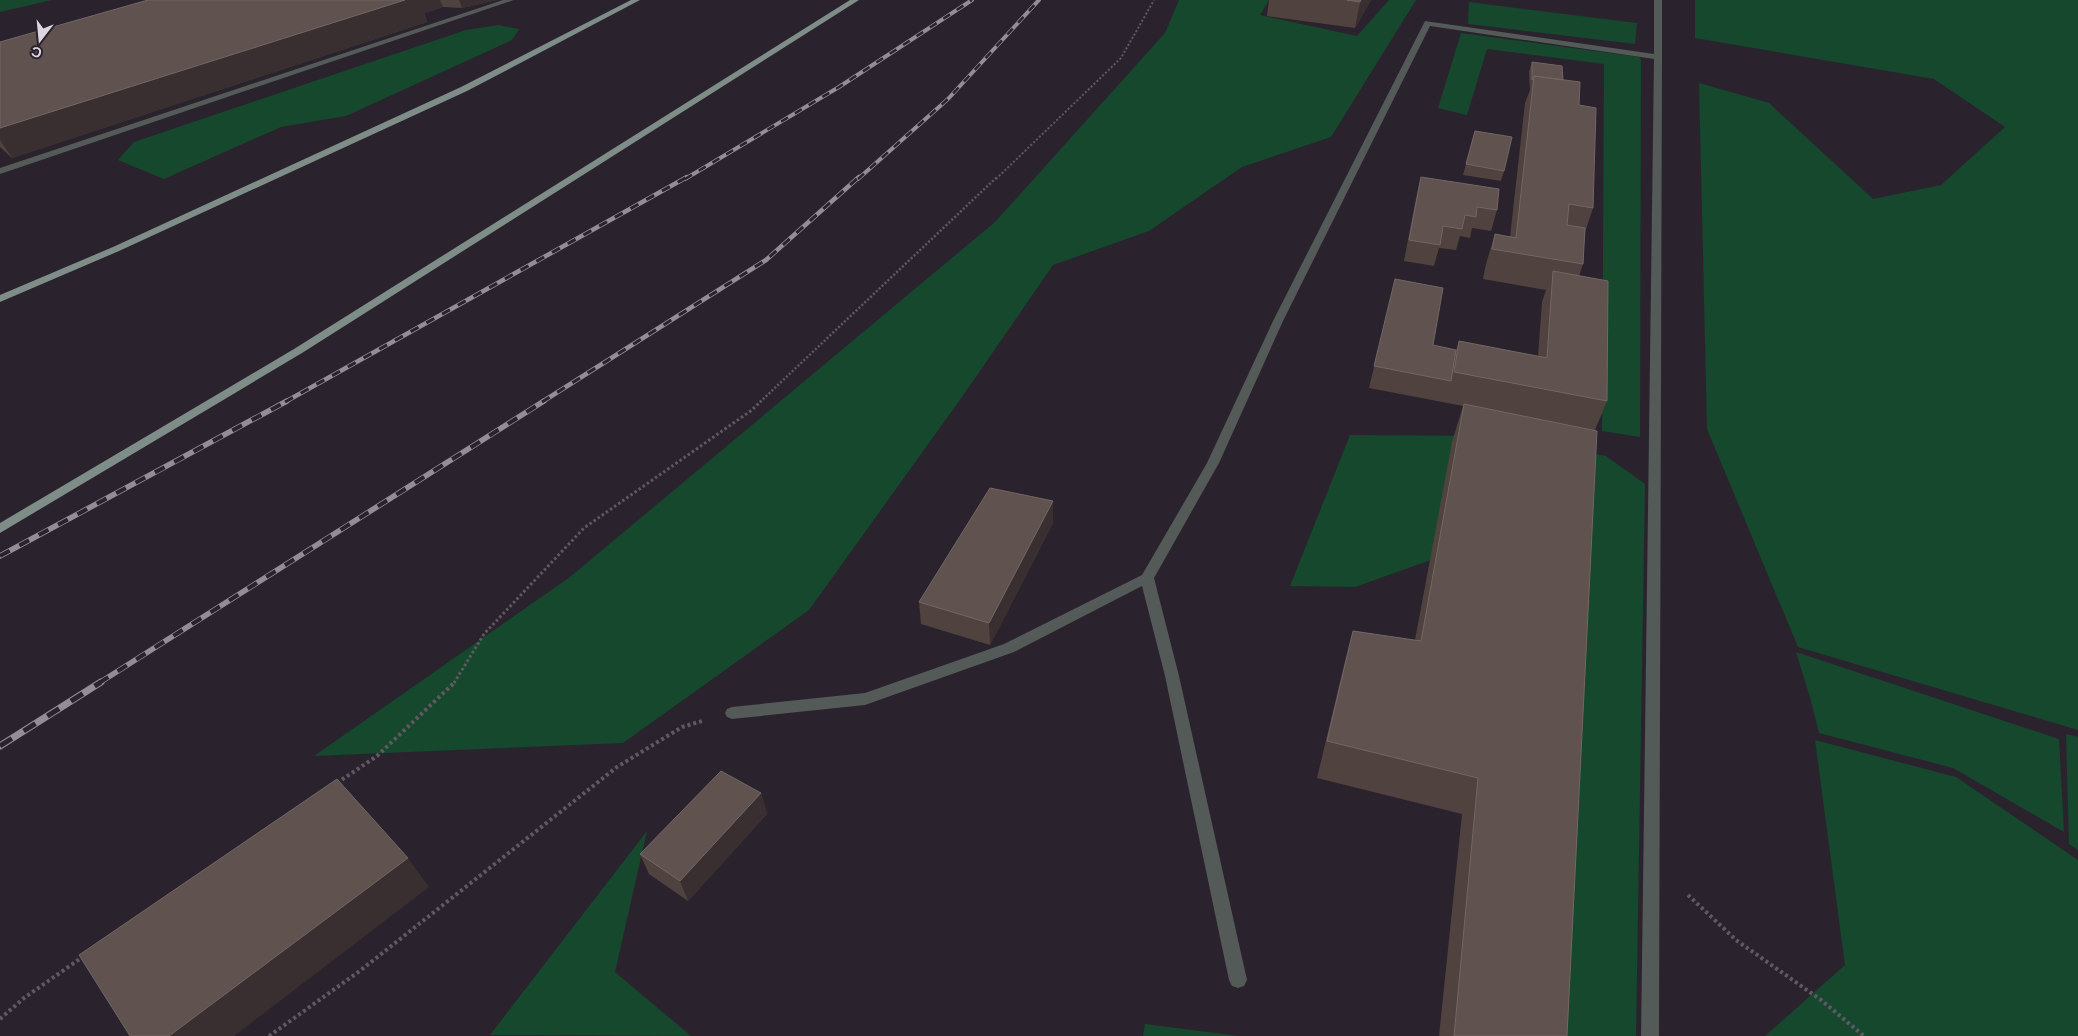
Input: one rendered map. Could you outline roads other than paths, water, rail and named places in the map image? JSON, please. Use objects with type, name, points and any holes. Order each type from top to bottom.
[{"type":"main road","points":[[0,299],[116,249],[464,89],[636,0]]},
{"type":"main road","points":[[0,529],[306,345],[855,0]]},
{"type":"lane","points":[[0,171],[510,0]]},
{"type":"lane","points":[[1650,1036],[1658,0]]},
{"type":"lane","points":[[732,713],[865,699],[1009,648],[1147,578],[1213,463],[1278,321],[1428,23],[1658,56]]},
{"type":"lane","points":[[1147,578],[1172,676],[1238,980]]},
{"type":"railway","points":[[685,179],[839,87],[972,0]]},
{"type":"railway","points":[[858,179],[948,99],[1039,0]]},
{"type":"railway","points":[[285,402],[687,177]]},
{"type":"railway","points":[[542,402],[766,260],[859,177]]},
{"type":"railway","points":[[0,556],[287,401]]},
{"type":"railway","points":[[99,683],[544,401]]},
{"type":"railway","points":[[0,746],[101,682]]}]
